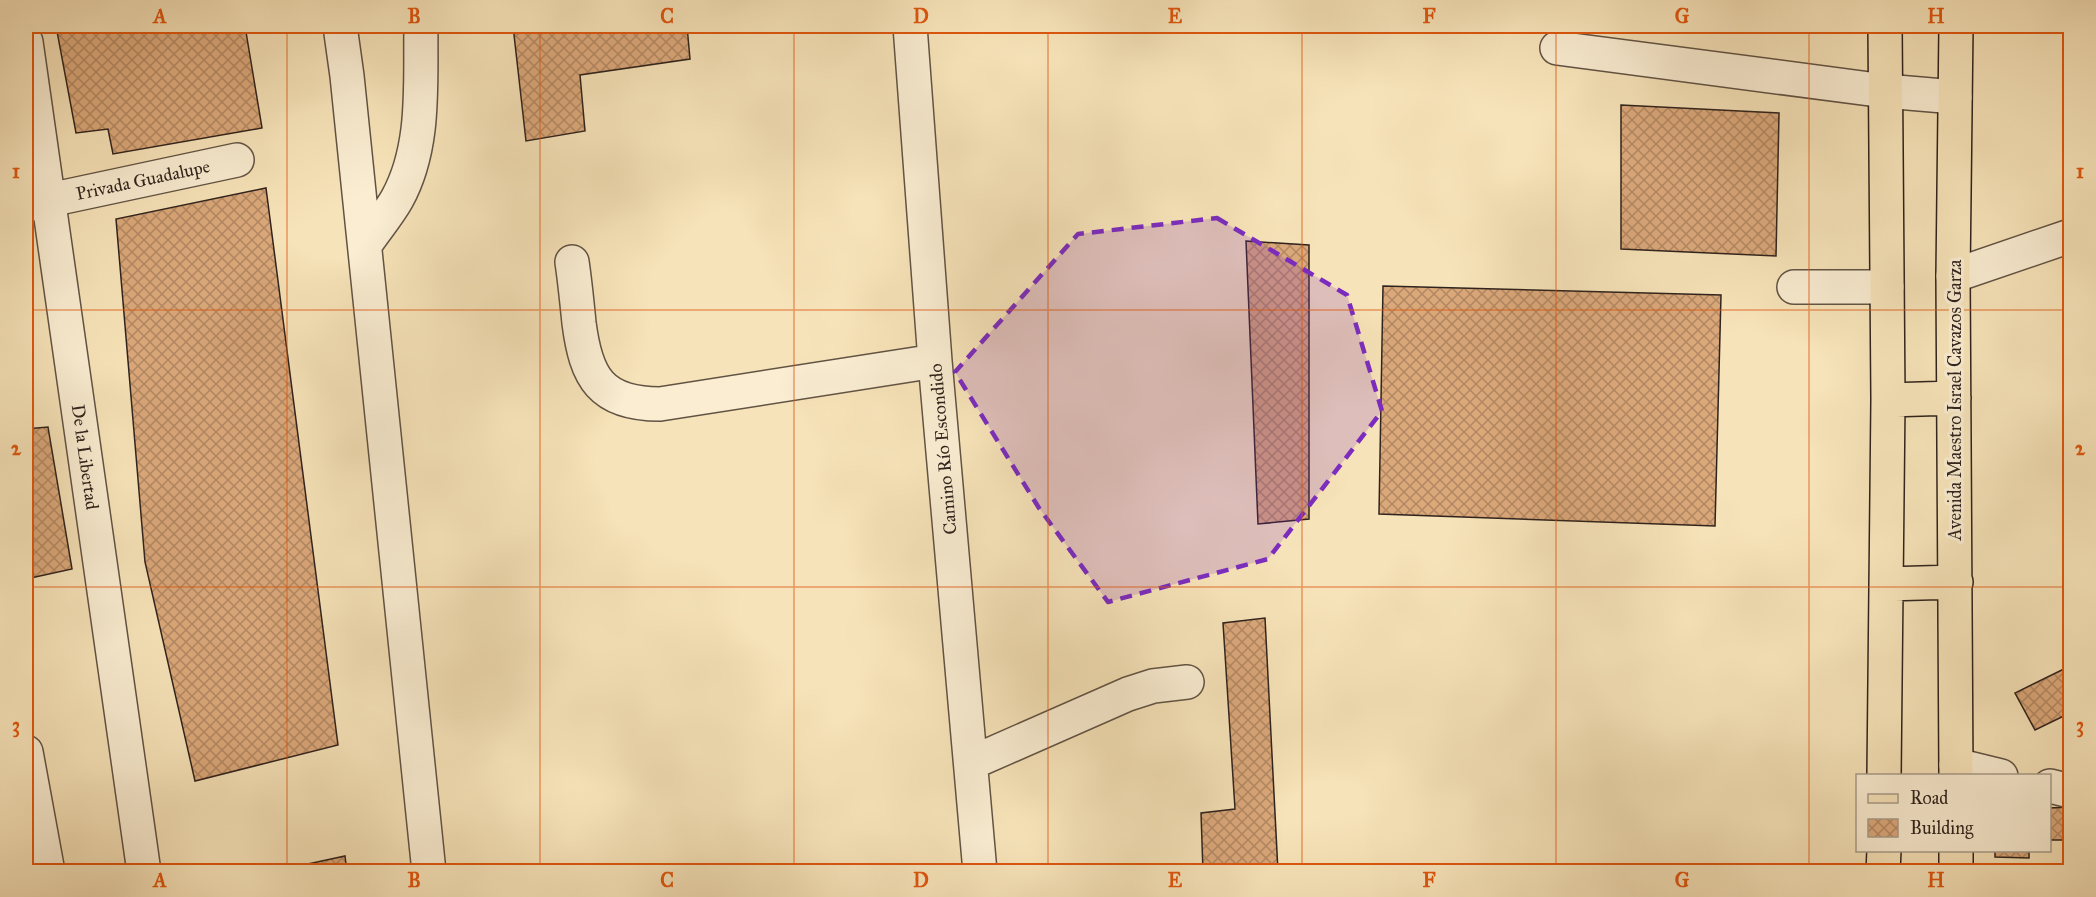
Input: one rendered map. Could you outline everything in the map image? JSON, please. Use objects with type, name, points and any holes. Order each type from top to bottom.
[{"type":"main road","points":[[1884,774],[1888,400],[1886,26]]},
{"type":"main road","name":"Avenida Maestro Israel Cavazos Garza","points":[[1956,26],[1953,276],[1956,770]]},
{"type":"main road","points":[[1888,400],[1954,398]]},
{"type":"main road","points":[[1886,584],[1956,582]]},
{"type":"main road","points":[[1883,872],[1884,852]]},
{"type":"main road","points":[[1956,852],[1956,872]]},
{"type":"street","points":[[340,26],[429,872]]},
{"type":"street","points":[[364,245],[397,200],[412,164],[419,123],[421,26]]},
{"type":"street","name":"Camino Río Escondido","points":[[910,26],[935,361],[980,872]]},
{"type":"street","name":"De la Libertad","points":[[26,42],[37,203],[144,872]]},
{"type":"street","points":[[1557,48],[1955,98]]},
{"type":"street","name":"Privada Guadalupe","points":[[37,203],[237,160]]},
{"type":"street","points":[[1953,276],[2070,236]]},
{"type":"street","points":[[572,262],[582,346],[587,367],[607,391],[631,402],[660,404],[935,361]]},
{"type":"street","points":[[1794,287],[1887,288]]},
{"type":"street","points":[[971,763],[1128,694],[1153,686],[1187,682]]},
{"type":"street","points":[[26,752],[48,872]]},
{"type":"street","points":[[1956,770],[1986,774]]},
{"type":"street","points":[[2051,786],[2070,791]]},
{"type":"highlighted area","points":[[1217,218],[1347,295],[1382,411],[1268,559],[1108,602],[1039,508],[955,372],[1078,234]]},
{"type":"building","points":[[56,26],[245,26],[262,128],[113,154],[108,129],[76,133]]},
{"type":"building","points":[[513,26],[687,26],[690,59],[580,75],[585,131],[526,141]]},
{"type":"building","points":[[1621,105],[1779,113],[1776,256],[1621,249]]},
{"type":"building","points":[[266,188],[338,745],[195,781],[145,562],[116,219]]},
{"type":"building","points":[[1246,241],[1309,245],[1309,519],[1258,524]]},
{"type":"building","points":[[1383,286],[1721,295],[1715,526],[1379,514]]},
{"type":"building","points":[[48,427],[72,569],[26,579],[26,429]]},
{"type":"building","points":[[1265,618],[1278,872],[1203,872],[1201,813],[1235,809],[1223,623]]},
{"type":"building","points":[[2070,666],[2070,713],[2035,730],[2015,693]]},
{"type":"building","points":[[2068,807],[2068,840],[2051,840],[2051,808]]},
{"type":"building","points":[[1995,852],[2029,852],[2029,858],[1995,857]]},
{"type":"building","points":[[345,856],[347,872],[271,872]]}]
